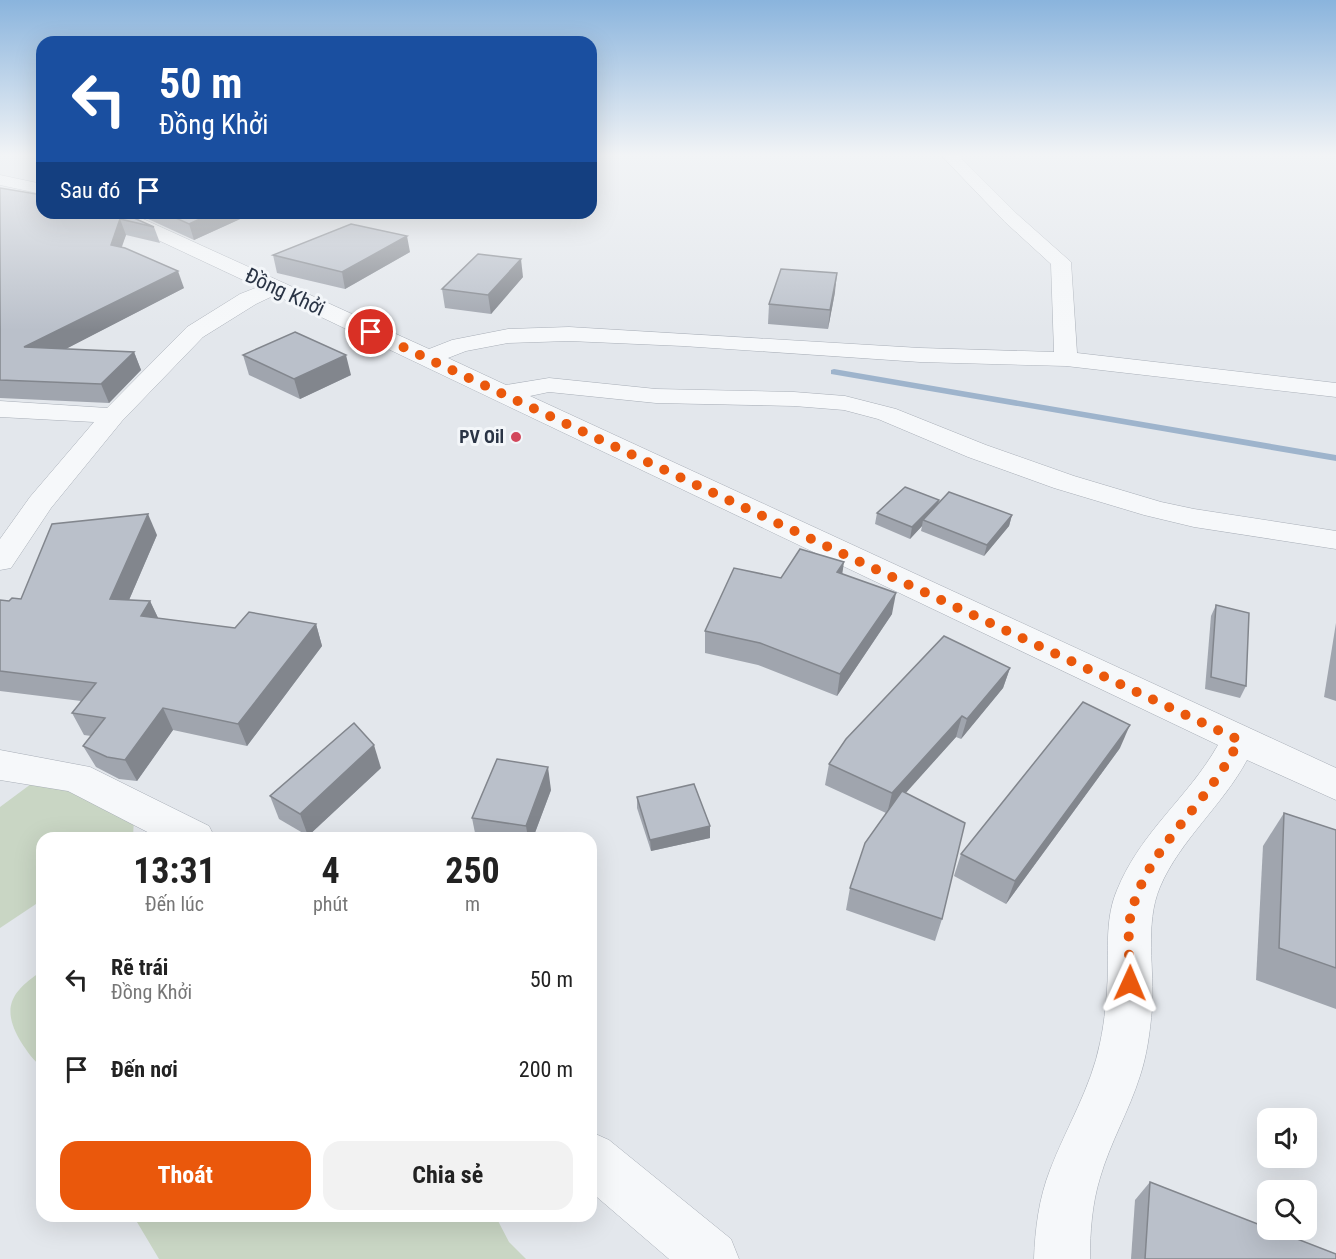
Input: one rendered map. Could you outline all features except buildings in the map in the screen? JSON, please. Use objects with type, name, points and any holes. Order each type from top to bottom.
[{"type":"street","points":[[1006,213],[1061,262],[1066,359]]},
{"type":"street","name":"Đồng Khởi","points":[[128,219],[429,358],[1336,785]]},
{"type":"street","points":[[0,561],[40,503],[113,416],[195,332],[248,298],[274,288]]},
{"type":"street","points":[[429,358],[460,345],[508,336],[569,334],[683,339],[920,355],[1066,359],[1336,390]]},
{"type":"street","points":[[503,393],[549,386],[657,396],[794,399],[846,404],[887,414],[977,451],[1064,482],[1154,509],[1216,522],[1336,540]]},
{"type":"street","points":[[0,409],[113,416]]},
{"type":"street","points":[[1062,1259],[1062,1228],[1076,1171],[1105,1107],[1124,1045],[1130,983],[1131,912],[1139,888],[1157,854],[1208,792],[1239,740]]},
{"type":"street","points":[[0,765],[76,778],[183,832]]},
{"type":"street","points":[[597,1163],[711,1259]]},
{"type":"green space","points":[[49,778],[134,817],[133,832],[36,832],[36,904],[0,928],[0,807],[31,784]]},
{"type":"green space","points":[[36,975],[36,1061],[21,1042],[11,1019],[12,1001]]},
{"type":"green space","points":[[137,1222],[499,1222],[509,1242],[526,1259],[159,1259]]},
{"type":"waterway","points":[[834,372],[1336,458]]},
{"type":"place","name":"PV Oil","points":[[516,437]]},
{"type":"route","points":[[371,332],[1239,740],[1208,792],[1157,854],[1139,888],[1131,912],[1130,983]]}]
